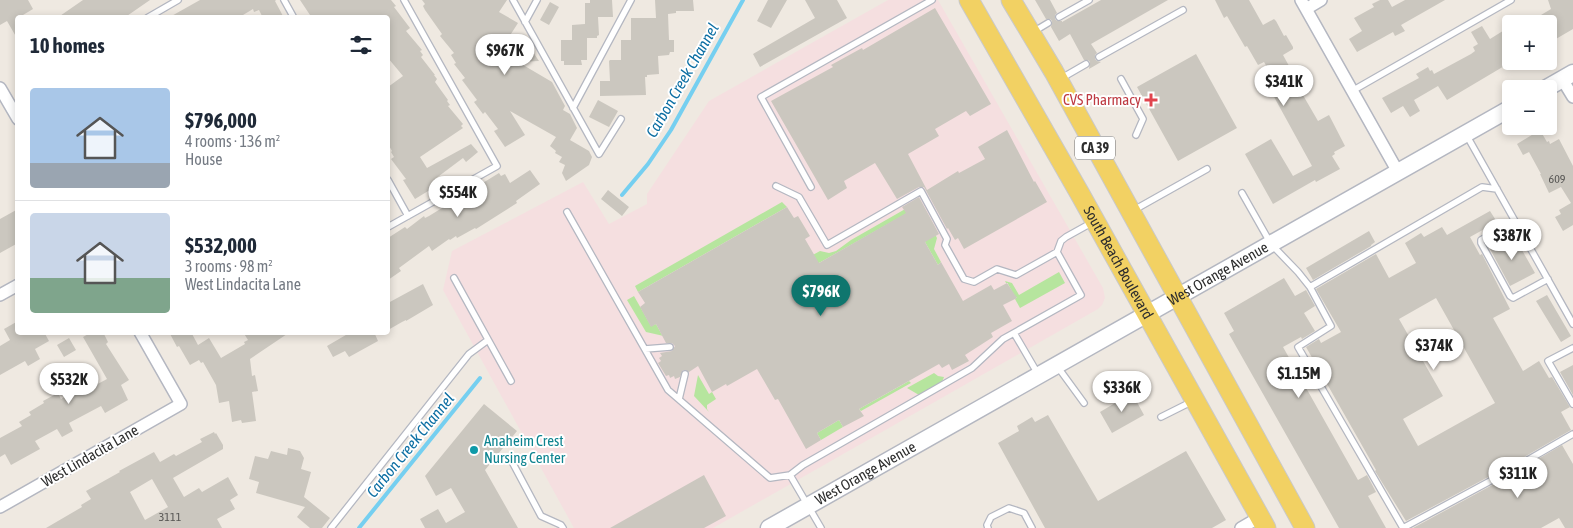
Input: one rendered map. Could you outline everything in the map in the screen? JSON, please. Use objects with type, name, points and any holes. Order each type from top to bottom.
[{"type":"main road","name":"South Beach Boulevard","points":[[969,0],[1095,221],[1263,523]]},
{"type":"main road","name":"CA 39","points":[[1011,0],[1058,80],[1305,528]]},
{"type":"street","points":[[1321,0],[1303,4],[1398,172]]},
{"type":"street","points":[[1557,82],[1568,76],[1573,97]]},
{"type":"street","points":[[1,91],[15,113]]},
{"type":"street","name":"West Orange Avenue","points":[[769,528],[1502,113]]},
{"type":"street","points":[[0,296],[15,287]]},
{"type":"street","name":"West Lindacita Lane","points":[[0,508],[181,404],[142,335]]},
{"type":"street","points":[[1241,528],[1263,523]]},
{"type":"lane","points":[[152,15],[178,0]]},
{"type":"lane","points":[[284,0],[292,15]]},
{"type":"lane","points":[[390,226],[497,166],[404,0]]},
{"type":"lane","points":[[513,0],[600,154],[621,119]]},
{"type":"lane","points":[[525,22],[537,0]]},
{"type":"lane","points":[[573,108],[631,0]]},
{"type":"lane","points":[[811,187],[761,97],[932,0]]},
{"type":"lane","points":[[1059,17],[1089,0]]},
{"type":"lane","points":[[1352,91],[1511,0]]},
{"type":"lane","points":[[1099,57],[1183,10]]},
{"type":"lane","points":[[1031,33],[1048,23]]},
{"type":"lane","points":[[1058,80],[1086,64]]},
{"type":"lane","points":[[1121,79],[1143,119],[1136,135]]},
{"type":"lane","points":[[1466,134],[1573,324]]},
{"type":"lane","points":[[1130,212],[1207,169]]},
{"type":"lane","points":[[390,184],[408,216]]},
{"type":"lane","points":[[776,186],[799,197],[826,245],[921,192],[947,239],[945,245],[964,279],[974,282],[998,269],[1016,275],[1057,252],[1061,242],[1066,237],[1095,221]]},
{"type":"lane","points":[[1310,287],[1482,187],[1497,190]]},
{"type":"lane","points":[[1242,193],[1271,244],[1310,287],[1331,326],[1298,347],[1403,528],[1508,472],[1573,434]]},
{"type":"lane","points":[[567,212],[668,390],[770,478],[790,475],[804,465],[972,368],[1003,339],[1081,295],[1057,252]]},
{"type":"lane","points":[[1515,221],[1481,240],[1510,296],[1514,298],[1548,279]]},
{"type":"lane","points":[[454,278],[511,381]]},
{"type":"lane","points":[[1014,333],[1039,376]]},
{"type":"lane","points":[[331,528],[469,354],[488,340]]},
{"type":"lane","points":[[645,349],[670,347]]},
{"type":"lane","points":[[1573,348],[1548,361],[1573,404]]},
{"type":"lane","points":[[1057,366],[1084,403]]},
{"type":"lane","points":[[679,399],[685,374]]},
{"type":"lane","points":[[1161,417],[1195,400]]},
{"type":"lane","points":[[510,458],[541,516],[561,525],[563,528]]},
{"type":"lane","points":[[790,475],[821,528]]},
{"type":"lane","points":[[988,528],[987,525],[991,517],[1009,508],[1024,512],[1032,528]]},
{"type":"shaded area","points":[[888,0],[938,0],[1103,288],[1105,298],[1102,305],[713,528],[574,528],[443,290],[452,251],[583,182],[609,224],[647,204],[647,194],[709,101]]},
{"type":"green space","points":[[782,202],[787,207],[638,292],[635,286]]},
{"type":"green space","points":[[914,204],[918,207],[764,294],[780,273],[820,251],[829,253],[836,251],[851,240]]},
{"type":"green space","points":[[928,221],[937,238],[934,249],[941,262],[938,265],[925,242]]},
{"type":"green space","points":[[1059,272],[1065,283],[1020,308],[1015,299],[1017,297],[1015,297],[1005,281],[1012,283],[1019,295]]},
{"type":"green space","points":[[634,296],[651,326],[656,324],[662,335],[677,339],[646,332],[627,300]]},
{"type":"green space","points":[[934,373],[944,377],[942,382],[919,395],[907,388]]},
{"type":"green space","points":[[698,375],[709,394],[712,392],[716,399],[707,405],[709,412],[694,396]]},
{"type":"green space","points":[[909,381],[911,383],[861,411],[859,409]]},
{"type":"green space","points":[[839,420],[843,427],[821,440],[817,433]]},
{"type":"building","points":[[0,0],[28,0],[33,9],[23,15],[15,15],[15,35],[7,21],[0,25]]},
{"type":"building","points":[[83,0],[150,0],[128,15],[61,15]]},
{"type":"building","points":[[200,0],[276,0],[282,15],[262,15],[259,10],[254,12],[253,9],[243,15],[173,15]]},
{"type":"building","points":[[300,0],[391,0],[410,28],[406,31],[422,50],[420,51],[423,55],[421,57],[435,75],[437,79],[435,82],[448,100],[450,105],[448,106],[463,124],[461,126],[463,128],[420,157],[427,168],[471,144],[478,152],[466,162],[463,158],[435,179],[438,185],[415,199],[403,180],[406,179],[391,159],[394,157],[390,148],[390,86],[403,76],[390,60],[390,15],[310,15]]},
{"type":"building","points":[[422,0],[507,0],[499,12],[518,23],[509,37],[533,52],[539,61],[518,62],[552,82],[565,106],[563,110],[570,114],[577,128],[570,140],[589,151],[592,157],[589,165],[566,181],[562,173],[565,165],[559,162],[562,157],[555,153],[556,151],[550,146],[556,137],[510,111],[525,135],[505,147],[494,131],[498,129],[485,112],[483,114],[474,102],[477,100],[462,80],[465,78],[454,64],[456,63],[451,55],[454,53],[440,36],[442,34],[425,10],[423,6],[425,4]]},
{"type":"building","points":[[590,0],[612,0],[613,17],[598,17],[599,35],[597,38],[587,38],[587,60],[581,60],[582,65],[564,65],[564,61],[561,61],[561,40],[572,40],[572,25],[585,24],[585,3],[590,3]]},
{"type":"building","points":[[655,0],[693,0],[694,11],[676,11],[676,13],[668,14],[669,40],[674,40],[674,52],[670,52],[669,55],[658,56],[659,74],[647,75],[645,77],[646,95],[600,96],[600,81],[610,81],[609,61],[621,60],[621,40],[631,40],[631,18],[656,18]]},
{"type":"building","points":[[768,0],[787,0],[771,28],[757,21]]},
{"type":"building","points":[[805,0],[837,0],[847,18],[760,67],[753,54],[815,18]]},
{"type":"building","points":[[1035,0],[1050,0],[1057,13],[1055,19],[1062,22],[1101,0],[1168,0],[1091,44],[1097,53],[1095,59],[1101,62],[1089,69],[1090,62],[1084,60],[1070,34],[1059,41],[1051,27],[1052,21],[1046,19]]},
{"type":"building","points":[[1215,0],[1249,0],[1263,25],[1274,19],[1276,21],[1284,36],[1286,35],[1293,47],[1293,49],[1283,55],[1294,75],[1302,70],[1310,83],[1300,90],[1318,121],[1329,115],[1345,146],[1334,152],[1335,154],[1332,156],[1340,169],[1316,182],[1315,180],[1273,204],[1245,154],[1271,139],[1293,176],[1312,166],[1273,95],[1278,92],[1277,89],[1279,88],[1264,62],[1258,65],[1227,16],[1224,18]]},
{"type":"building","points":[[1380,0],[1388,0],[1392,7],[1405,0],[1445,0],[1401,25],[1405,31],[1395,36],[1393,32],[1357,52],[1349,39],[1362,31],[1354,18],[1374,7],[1372,4]]},
{"type":"building","points":[[1548,0],[1573,0],[1573,29],[1557,38],[1557,15],[1541,15],[1551,9]]},
{"type":"building","points":[[550,2],[559,7],[549,25],[540,20]]},
{"type":"building","points":[[935,8],[991,104],[970,116],[966,111],[935,129],[939,136],[908,154],[927,190],[958,171],[959,173],[985,159],[978,147],[1007,130],[1034,182],[1047,202],[964,249],[958,238],[955,240],[947,229],[924,187],[919,187],[897,199],[875,163],[844,181],[847,188],[828,200],[771,101],[833,67],[831,65],[862,48],[863,50]]},
{"type":"building","points":[[1482,26],[1490,39],[1502,32],[1502,67],[1447,100],[1438,86],[1414,100],[1420,111],[1410,117],[1403,106],[1391,113],[1382,98],[1419,78],[1416,74],[1428,67],[1434,74],[1471,54],[1475,51],[1473,47],[1478,44],[1471,32]]},
{"type":"building","name":"CVS Pharmacy","points":[[1196,54],[1237,128],[1178,161],[1137,87]]},
{"type":"building","points":[[598,100],[618,111],[609,127],[589,117]]},
{"type":"building","points":[[1532,135],[1543,135],[1550,144],[1559,139],[1573,166],[1573,225],[1563,231],[1555,217],[1561,214],[1559,210],[1571,203],[1561,187],[1549,193],[1529,152],[1523,155],[1517,144]]},
{"type":"building","points":[[530,170],[540,184],[516,201],[517,203],[476,229],[457,238],[456,236],[449,239],[432,251],[429,246],[399,268],[401,271],[390,279],[390,237],[405,227],[407,229],[424,216],[425,218],[429,216],[499,173],[501,176],[505,174],[510,183]]},
{"type":"building","points":[[608,190],[629,207],[622,216],[601,199]]},
{"type":"building","points":[[919,197],[939,234],[925,242],[938,265],[941,262],[963,301],[991,285],[994,290],[1007,283],[1017,298],[1003,305],[1012,321],[991,333],[993,337],[965,355],[969,361],[952,370],[949,364],[942,368],[939,364],[859,409],[864,416],[843,427],[839,420],[817,433],[821,440],[806,449],[778,399],[775,400],[757,369],[712,392],[698,366],[689,372],[683,370],[680,377],[675,379],[674,376],[670,378],[669,375],[666,376],[658,363],[661,361],[659,358],[662,356],[660,353],[672,351],[675,346],[672,343],[666,343],[656,324],[651,327],[640,307],[645,303],[638,292],[787,207],[794,218],[798,216],[810,236],[805,239],[819,263],[906,213],[902,207]]},
{"type":"building","points":[[15,211],[15,245],[0,253],[0,219]]},
{"type":"building","points":[[1490,211],[1497,222],[1470,237],[1480,255],[1482,254],[1510,309],[1493,318],[1523,371],[1539,361],[1549,378],[1552,377],[1570,407],[1561,412],[1571,430],[1406,521],[1375,471],[1306,347],[1319,339],[1321,343],[1341,332],[1316,289],[1376,254],[1389,278],[1416,263],[1405,243],[1421,233],[1424,237],[1442,227],[1447,235]],"holes":[[[1436,298],[1495,403],[1418,446],[1403,419],[1443,396],[1399,319]]]},
{"type":"building","points":[[1369,231],[1375,242],[1371,246],[1313,280],[1306,268]]},
{"type":"building","points":[[1514,236],[1535,273],[1510,286],[1490,249]]},
{"type":"building","points":[[1284,278],[1295,296],[1306,290],[1315,306],[1304,313],[1315,331],[1283,347],[1358,480],[1367,475],[1376,492],[1368,496],[1386,528],[1339,528],[1229,334],[1234,331],[1224,313]]},
{"type":"building","points":[[423,284],[433,305],[390,329],[390,302]]},
{"type":"building","points":[[1547,295],[1571,336],[1561,342],[1536,301]]},
{"type":"building","points":[[15,323],[15,335],[46,335],[49,341],[35,349],[40,359],[28,366],[25,361],[0,375],[0,346],[10,340],[4,329]]},
{"type":"building","points":[[87,335],[104,335],[108,342],[106,344],[129,380],[121,385],[128,400],[105,413],[101,406],[69,423],[73,431],[62,437],[57,429],[35,441],[40,449],[11,465],[5,454],[0,457],[0,438],[22,426],[19,422],[31,415],[29,412],[44,403],[43,401],[58,393],[61,399],[77,390],[79,394],[107,379],[83,337]]},
{"type":"building","points":[[171,335],[193,335],[198,345],[209,338],[221,358],[245,344],[244,342],[248,340],[245,335],[286,335],[250,359],[252,376],[255,375],[258,391],[252,392],[256,421],[242,423],[241,420],[232,422],[229,401],[219,403],[216,385],[203,362],[201,363],[199,360],[190,365],[179,346],[177,347]]},
{"type":"building","points":[[346,335],[375,335],[378,341],[349,357],[345,351],[333,357],[327,346]]},
{"type":"building","points":[[69,338],[76,350],[64,357],[57,345]]},
{"type":"building","points":[[1573,365],[1573,395],[1560,372]]},
{"type":"building","points":[[1132,393],[1144,415],[1112,433],[1100,412]]},
{"type":"building","name":"Anaheim Crest Nursing Center","points":[[484,404],[517,431],[485,470],[518,528],[425,528],[420,519],[438,509],[446,523],[465,512],[451,488],[436,496],[425,476]]},
{"type":"building","points":[[1048,415],[1098,501],[1186,451],[1226,520],[1212,528],[1045,528],[998,443],[1019,431],[1017,426],[1032,417],[1035,422]]},
{"type":"building","points":[[214,432],[223,445],[223,449],[173,478],[184,497],[199,488],[202,492],[228,477],[238,495],[230,500],[235,509],[217,519],[222,528],[46,528],[82,507],[81,505],[91,499],[86,491],[119,471],[154,452],[160,462],[174,454],[176,456],[202,442],[200,439]],"holes":[[[152,479],[168,507],[145,520],[130,492]]]},
{"type":"building","points":[[1562,445],[1573,464],[1573,528],[1565,528],[1559,518],[1541,528],[1413,528],[1509,476]]},
{"type":"building","points":[[288,448],[300,451],[304,458],[301,469],[311,472],[304,497],[330,518],[322,528],[310,528],[297,517],[305,507],[256,493],[259,482],[249,479],[255,456],[268,459],[271,451],[287,455]]},
{"type":"building","points":[[704,475],[726,516],[704,528],[610,528]]},
{"type":"waterway","name":"Carbon Creek Channel","points":[[622,195],[648,164],[671,130],[743,0]]},
{"type":"waterway","name":"Carbon Creek Channel","points":[[359,528],[480,378]]},
{"type":"place","name":"CVS Pharmacy","points":[[1151,100]]},
{"type":"place","name":"Anaheim Crest Nursing Center","points":[[474,450]]}]
